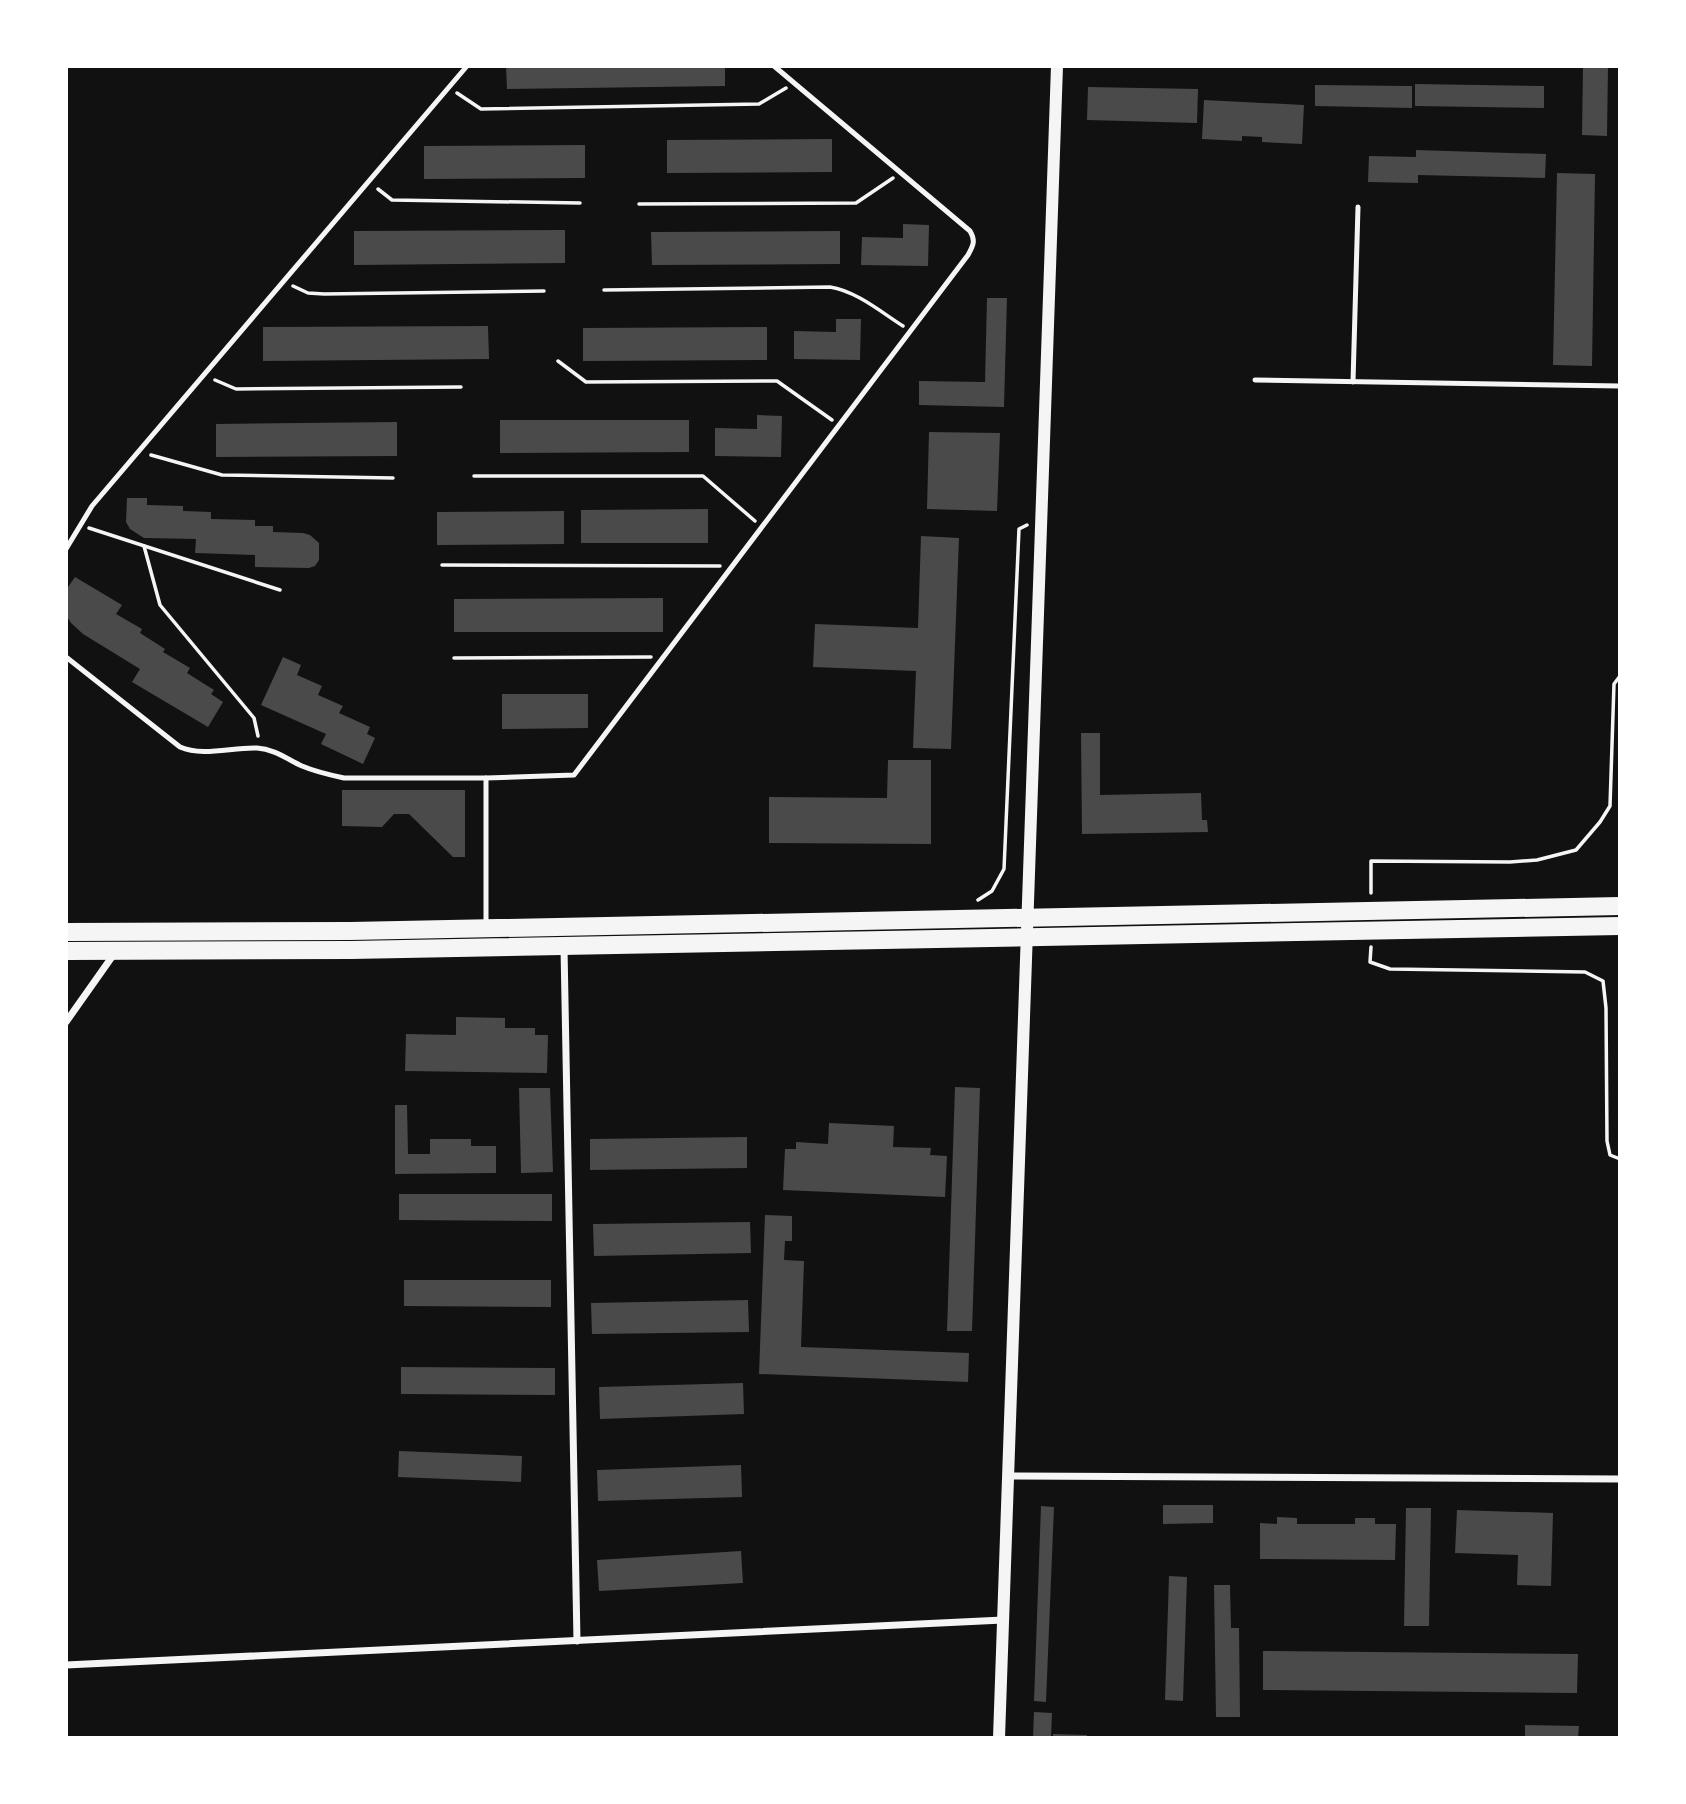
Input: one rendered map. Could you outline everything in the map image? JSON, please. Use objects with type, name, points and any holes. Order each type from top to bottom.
[{"type":"main road","points":[[66,932],[350,931],[1619,906]]},
{"type":"main road","points":[[66,951],[337,950],[1619,926]]},
{"type":"street","points":[[999,1738],[1056,66]]},
{"type":"street","points":[[564,946],[576,1641]]},
{"type":"street","points":[[66,1022],[116,951]]},
{"type":"street","points":[[1008,1476],[1619,1479]]},
{"type":"street","points":[[66,1665],[1003,1620]]},
{"type":"lane","points":[[66,549],[92,506],[467,66]]},
{"type":"lane","points":[[66,657],[180,747],[197,752],[260,748],[273,751],[324,774],[345,778],[574,775],[974,244],[970,231],[774,66]]},
{"type":"lane","points":[[1353,382],[1357,207]]},
{"type":"lane","points":[[1255,380],[1619,386]]},
{"type":"lane","points":[[486,778],[486,928]]},
{"type":"path","points":[[449,88],[481,109],[759,104],[794,83]]},
{"type":"path","points":[[639,204],[856,203],[901,173]]},
{"type":"path","points":[[368,181],[392,200],[580,203]]},
{"type":"path","points":[[284,279],[308,293],[324,294],[544,291]]},
{"type":"path","points":[[604,290],[830,287],[854,295],[911,330]]},
{"type":"path","points":[[558,361],[586,382],[777,381],[839,425]]},
{"type":"path","points":[[203,375],[236,389],[461,387]]},
{"type":"path","points":[[139,451],[222,475],[393,478]]},
{"type":"path","points":[[474,476],[703,476],[762,527]]},
{"type":"path","points":[[947,920],[992,891],[1004,869],[1018,529],[1041,517]]},
{"type":"path","points":[[81,525],[280,590]]},
{"type":"path","points":[[144,546],[160,605],[254,718],[260,748]]},
{"type":"path","points":[[442,565],[732,566]]},
{"type":"path","points":[[454,658],[663,657]]},
{"type":"path","points":[[1371,912],[1371,861],[1510,862],[1537,860],[1576,850],[1610,806],[1614,684],[1619,676]]},
{"type":"path","points":[[1371,931],[1370,962],[1390,969],[1584,972],[1603,981],[1606,1008],[1607,1141],[1610,1155],[1619,1159]]},
{"type":"building","points":[[506,66],[725,66],[725,86],[507,89]]},
{"type":"building","points":[[1583,66],[1608,66],[1607,136],[1582,135]]},
{"type":"building","points":[[1415,84],[1544,86],[1544,108],[1415,106]]},
{"type":"building","points":[[1315,85],[1412,86],[1412,108],[1315,106]]},
{"type":"building","points":[[1088,87],[1198,89],[1197,123],[1087,120]]},
{"type":"building","points":[[1204,100],[1304,105],[1302,144],[1262,142],[1262,137],[1242,136],[1242,141],[1202,139]]},
{"type":"building","points":[[832,139],[832,172],[667,173],[667,140]]},
{"type":"building","points":[[585,145],[585,178],[424,179],[424,146]]},
{"type":"building","points":[[1416,150],[1546,154],[1545,178],[1418,175],[1418,183],[1368,182],[1369,156],[1416,157]]},
{"type":"building","points":[[1557,173],[1595,174],[1592,366],[1553,365]]},
{"type":"building","points":[[903,224],[929,225],[928,266],[861,265],[862,237],[903,238]]},
{"type":"building","points":[[565,230],[565,263],[354,265],[354,231]]},
{"type":"building","points":[[840,231],[840,264],[652,265],[651,232]]},
{"type":"building","points":[[987,298],[1007,298],[1004,407],[919,405],[919,381],[985,382]]},
{"type":"building","points":[[836,319],[861,319],[860,360],[794,359],[794,331],[836,332]]},
{"type":"building","points":[[488,326],[489,359],[263,361],[263,327]]},
{"type":"building","points":[[767,327],[767,360],[583,361],[583,328]]},
{"type":"building","points":[[757,415],[782,416],[781,457],[715,456],[715,428],[757,429]]},
{"type":"building","points":[[500,420],[689,420],[689,452],[500,453]]},
{"type":"building","points":[[397,422],[397,456],[216,457],[216,424]]},
{"type":"building","points":[[929,432],[1000,433],[997,511],[927,509]]},
{"type":"building","points":[[127,498],[147,498],[147,505],[183,506],[183,511],[211,512],[211,519],[255,520],[255,526],[273,526],[273,532],[310,535],[319,543],[319,560],[315,566],[309,568],[255,567],[255,555],[195,553],[196,539],[144,538],[130,529],[126,522]]},
{"type":"building","points":[[708,509],[708,543],[581,543],[581,510]]},
{"type":"building","points":[[564,511],[564,544],[437,545],[437,512]]},
{"type":"building","points":[[921,536],[959,538],[951,749],[913,748],[916,671],[813,667],[815,624],[918,628]]},
{"type":"building","points":[[75,577],[122,605],[116,614],[142,629],[140,633],[165,649],[163,652],[190,668],[187,673],[214,690],[211,694],[223,702],[208,727],[132,682],[140,669],[83,634],[71,623],[66,615],[66,590]]},
{"type":"building","points":[[663,598],[663,632],[454,632],[454,599]]},
{"type":"building","points":[[283,657],[301,665],[297,675],[322,686],[318,695],[343,706],[339,713],[370,727],[367,734],[375,738],[363,764],[321,744],[326,734],[261,705]]},
{"type":"building","points":[[502,694],[588,694],[588,728],[502,729]]},
{"type":"building","points":[[1081,733],[1100,733],[1100,795],[1201,793],[1202,820],[1207,820],[1208,832],[1082,834]]},
{"type":"building","points":[[888,760],[931,760],[931,844],[769,843],[769,797],[887,798]]},
{"type":"building","points":[[342,790],[465,790],[465,857],[453,857],[409,814],[394,814],[382,827],[342,826]]},
{"type":"building","points":[[456,1017],[505,1018],[505,1028],[535,1028],[535,1035],[548,1035],[547,1073],[405,1071],[406,1034],[456,1035]]},
{"type":"building","points":[[955,1087],[980,1088],[972,1331],[947,1331]]},
{"type":"building","points":[[519,1088],[550,1088],[553,1172],[521,1173]]},
{"type":"building","points":[[395,1105],[407,1105],[408,1154],[430,1154],[430,1139],[471,1139],[471,1146],[496,1146],[496,1173],[395,1174]]},
{"type":"building","points":[[829,1123],[894,1126],[893,1147],[931,1148],[930,1155],[947,1156],[945,1197],[783,1190],[785,1149],[796,1149],[796,1142],[828,1144]]},
{"type":"building","points":[[747,1137],[747,1168],[590,1170],[590,1139]]},
{"type":"building","points":[[399,1194],[552,1194],[552,1221],[399,1220]]},
{"type":"building","points":[[765,1215],[792,1216],[792,1241],[785,1241],[784,1260],[804,1261],[801,1347],[969,1353],[968,1382],[759,1374]]},
{"type":"building","points":[[750,1222],[751,1253],[594,1256],[593,1224]]},
{"type":"building","points":[[404,1280],[551,1280],[551,1307],[404,1306]]},
{"type":"building","points":[[748,1300],[749,1332],[592,1334],[591,1303]]},
{"type":"building","points":[[401,1367],[555,1368],[555,1395],[401,1394]]},
{"type":"building","points":[[743,1383],[744,1414],[600,1419],[599,1387]]},
{"type":"building","points":[[399,1451],[522,1456],[521,1482],[398,1477]]},
{"type":"building","points":[[741,1465],[742,1497],[598,1501],[597,1470]]},
{"type":"building","points":[[1163,1505],[1213,1505],[1213,1523],[1163,1524]]},
{"type":"building","points":[[1041,1506],[1054,1507],[1046,1702],[1034,1701]]},
{"type":"building","points":[[1406,1508],[1431,1508],[1429,1626],[1404,1626]]},
{"type":"building","points":[[1457,1510],[1553,1513],[1551,1586],[1517,1585],[1518,1555],[1455,1553]]},
{"type":"building","points":[[1277,1517],[1297,1518],[1297,1524],[1355,1524],[1355,1518],[1375,1518],[1375,1524],[1396,1524],[1395,1560],[1260,1559],[1260,1523],[1277,1524]]},
{"type":"building","points":[[741,1551],[743,1583],[599,1591],[597,1560]]},
{"type":"building","points":[[1169,1576],[1187,1577],[1183,1701],[1165,1700]]},
{"type":"building","points":[[1214,1585],[1230,1585],[1231,1628],[1239,1628],[1240,1717],[1216,1717]]},
{"type":"building","points":[[1263,1651],[1578,1654],[1577,1693],[1263,1690]]},
{"type":"building","points":[[1034,1712],[1052,1713],[1051,1738],[1033,1738]]},
{"type":"building","points":[[1525,1725],[1579,1726],[1578,1738],[1525,1738]]},
{"type":"building","points":[[1053,1734],[1087,1735],[1087,1738],[1053,1738]]}]
